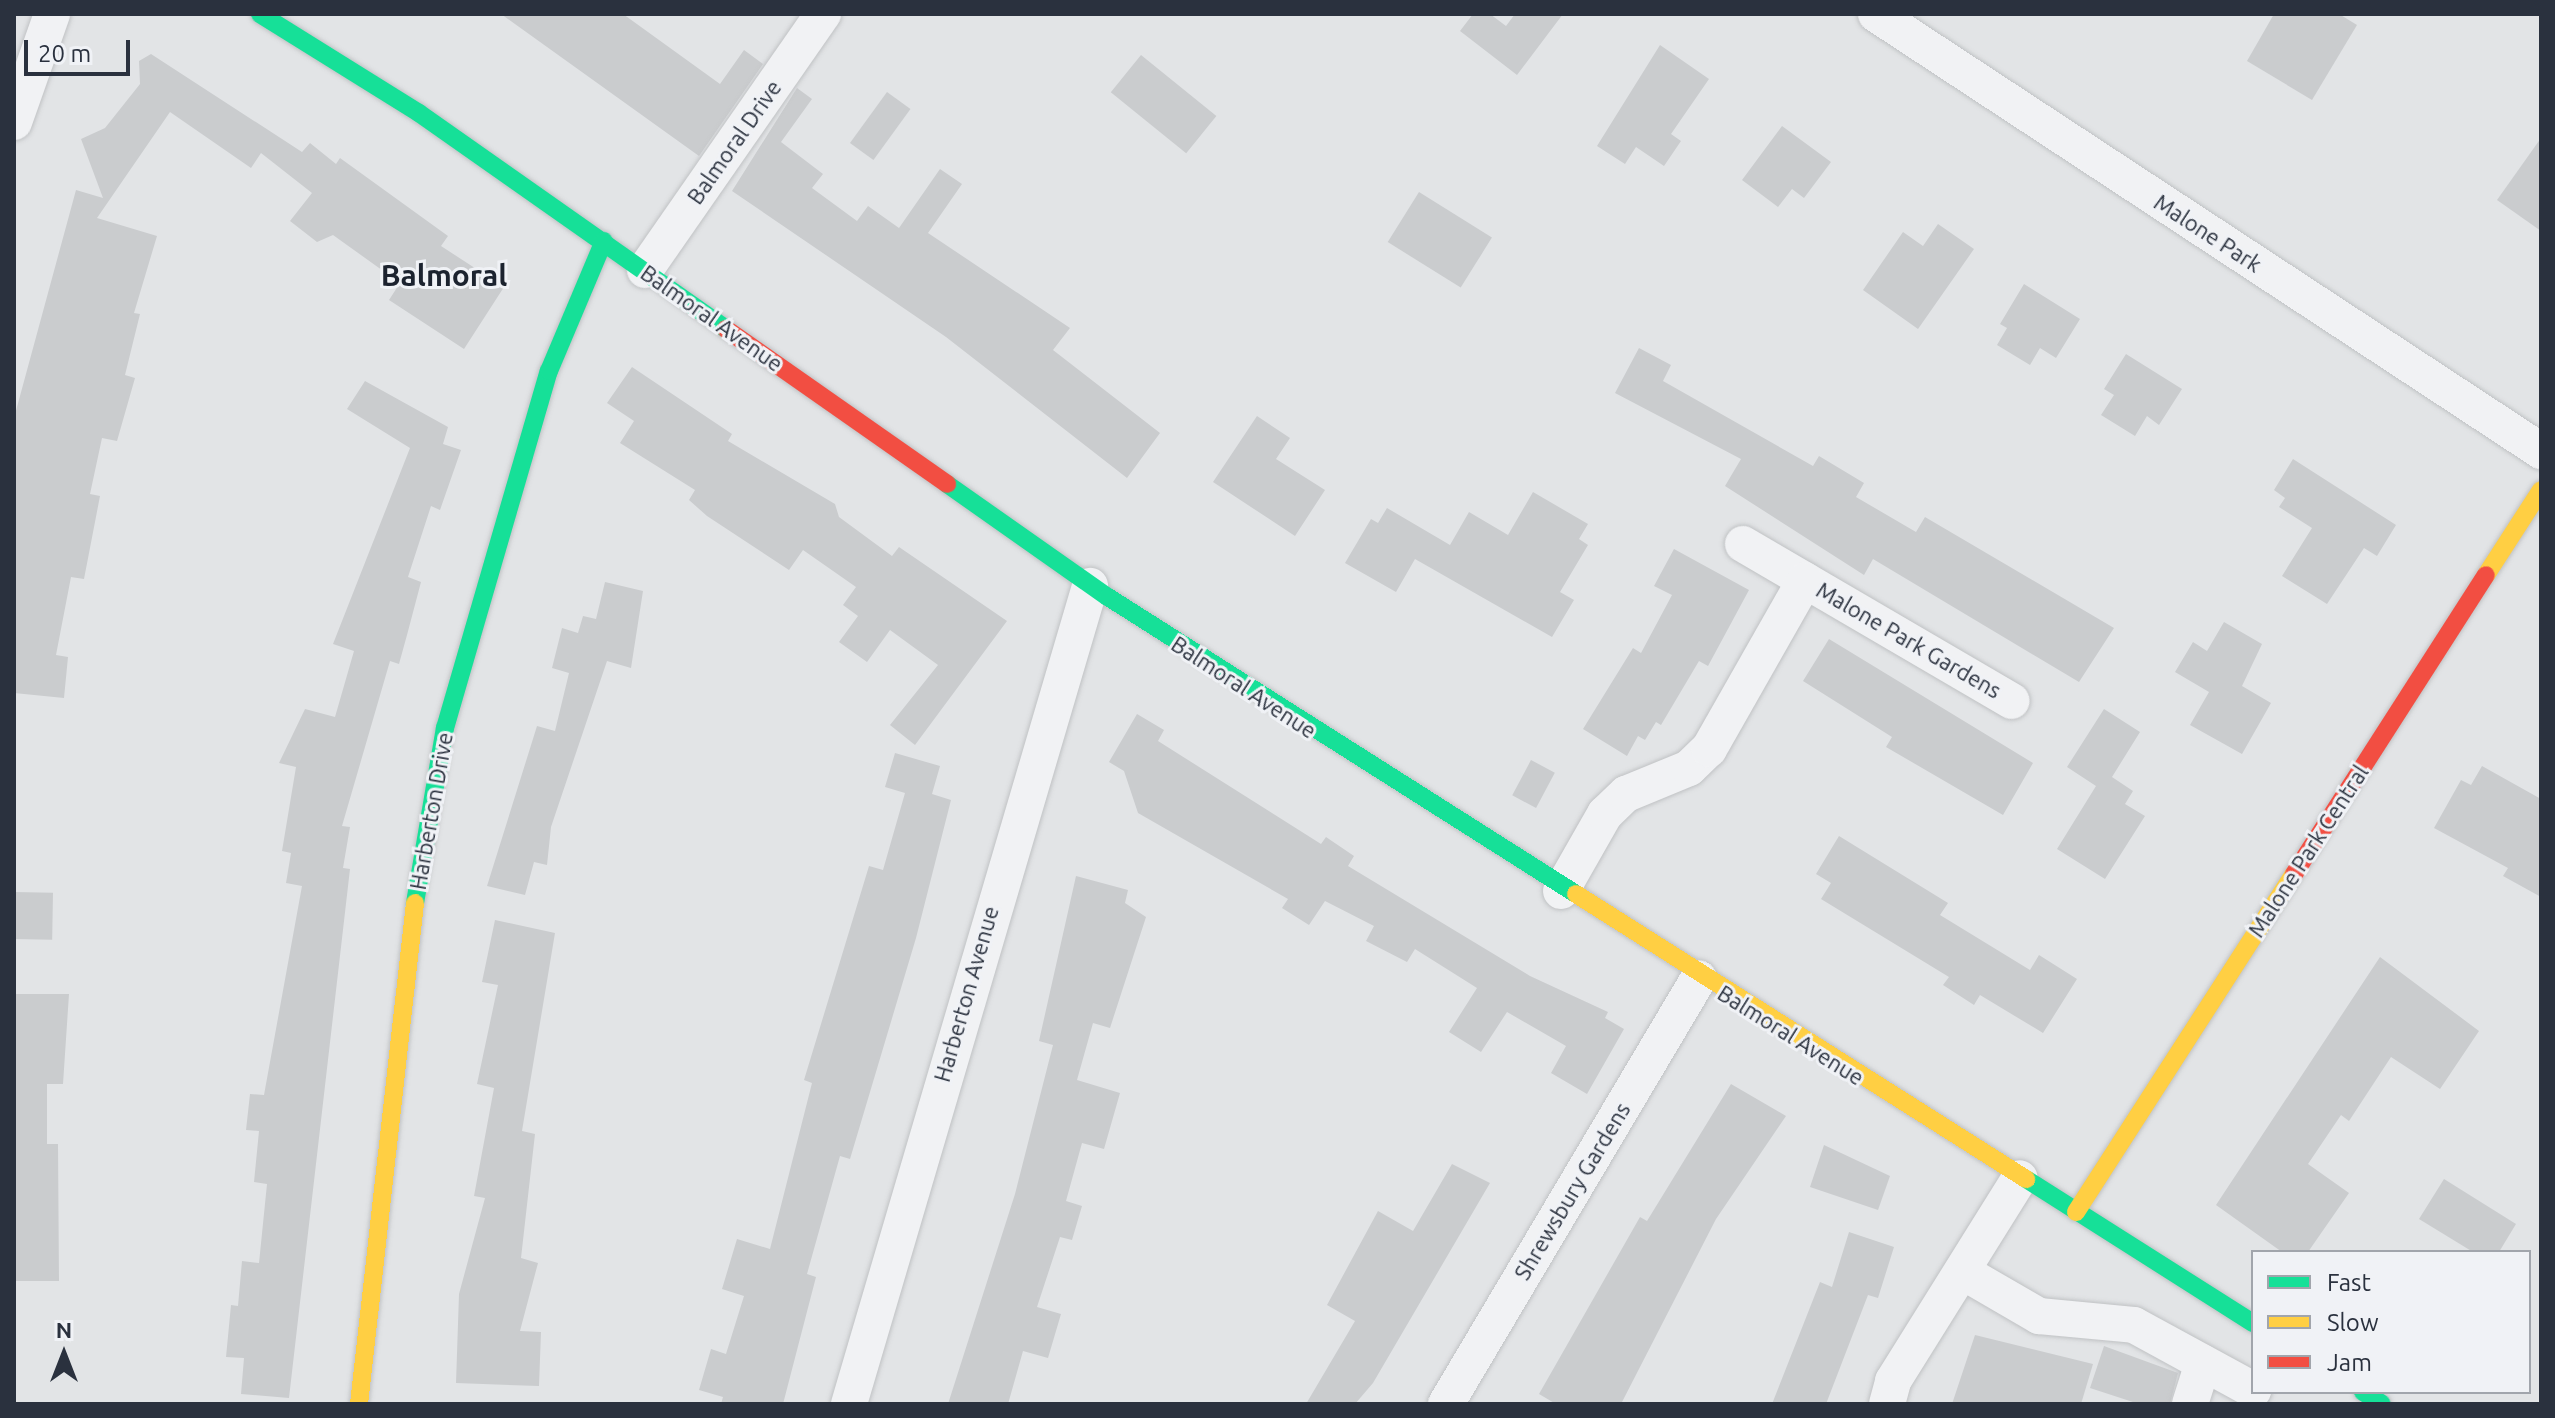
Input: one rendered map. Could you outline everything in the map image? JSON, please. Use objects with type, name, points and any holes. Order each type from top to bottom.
[{"type":"main road","name":"Balmoral Avenue","points":[[260,14],[604,241],[1090,586],[1561,891],[2251,1322]]},
{"type":"main road","name":"Harberton Drive","points":[[359,1404],[431,794],[549,371],[604,241]]},
{"type":"main road","name":"Malone Park Central","points":[[2076,1212],[2541,490]]},
{"type":"street","points":[[14,122],[52,14]]},
{"type":"street","name":"Balmoral Drive","points":[[645,270],[823,14]]},
{"type":"street","name":"Malone Park","points":[[1876,14],[2541,451]]},
{"type":"street","name":"Malone Park Gardens","points":[[1743,544],[2012,701]]},
{"type":"street","name":"Malone Park Gardens","points":[[1561,891],[1605,814],[1626,794],[1689,768],[1709,749],[1805,580]]},
{"type":"street","name":"Harberton Avenue","points":[[849,1404],[1090,586]]},
{"type":"street","name":"Shrewsbury Gardens","points":[[1446,1404],[1699,978]]},
{"type":"street","points":[[1887,1404],[1893,1381],[2020,1178]]},
{"type":"street","points":[[1963,1272],[2039,1316],[2134,1325],[2251,1389]]},
{"type":"street","points":[[2190,1404],[2203,1363]]},
{"type":"building","points":[[501,14],[623,14],[720,84],[744,50],[763,64],[699,156]]},
{"type":"building","points":[[1473,14],[1490,14],[1506,26],[1515,14],[1563,14],[1517,75],[1460,31]]},
{"type":"building","points":[[2274,14],[2339,14],[2357,25],[2312,100],[2247,61]]},
{"type":"building","points":[[1660,45],[1709,79],[1671,134],[1681,141],[1664,166],[1636,147],[1625,164],[1597,146]]},
{"type":"building","points":[[151,54],[302,152],[310,143],[336,164],[340,158],[448,236],[441,246],[504,287],[464,349],[389,300],[400,283],[333,235],[317,242],[290,221],[312,193],[261,153],[251,168],[170,112],[97,218],[157,236],[134,313],[140,314],[125,375],[135,378],[117,441],[102,438],[90,494],[100,496],[84,579],[71,577],[56,655],[68,657],[64,698],[14,693],[14,418],[76,190],[103,198],[81,139],[105,128],[140,84],[139,61]]},
{"type":"building","points":[[1141,55],[1216,116],[1186,153],[1111,92]]},
{"type":"building","points":[[797,88],[812,99],[781,142],[823,174],[812,188],[857,221],[868,206],[899,228],[940,169],[962,184],[928,233],[1070,328],[1053,350],[1160,433],[1127,478],[946,337],[732,191]]},
{"type":"building","points":[[887,92],[910,109],[873,160],[850,143]]},
{"type":"building","points":[[1782,126],[1831,162],[1804,198],[1792,189],[1778,207],[1742,180]]},
{"type":"building","points":[[2541,138],[2541,231],[2497,200]]},
{"type":"building","points":[[1419,192],[1492,238],[1461,288],[1388,242]]},
{"type":"building","points":[[1938,224],[1974,249],[1918,329],[1863,290],[1903,232],[1923,246]]},
{"type":"building","points":[[2024,284],[2080,319],[2056,358],[2040,348],[2030,365],[1997,345],[2007,328],[2000,324]]},
{"type":"building","points":[[1639,348],[1671,365],[1663,381],[1813,466],[1819,456],[1864,483],[1856,497],[1916,532],[1925,517],[2114,628],[2079,682],[1873,559],[1864,575],[1725,486],[1741,459],[1615,393]]},
{"type":"building","points":[[2126,354],[2182,389],[2159,425],[2147,416],[2135,436],[2101,415],[2114,395],[2104,389]]},
{"type":"building","points":[[632,367],[732,434],[728,441],[835,504],[839,517],[892,556],[899,547],[1007,621],[915,745],[890,725],[938,665],[890,630],[867,662],[839,642],[858,616],[843,605],[856,587],[803,550],[789,570],[707,516],[689,500],[695,490],[620,443],[634,421],[607,403]]},
{"type":"building","points":[[365,381],[448,427],[443,444],[461,450],[440,510],[431,506],[408,577],[421,582],[407,635],[399,664],[390,661],[342,826],[350,827],[343,868],[350,869],[289,1398],[241,1394],[244,1358],[226,1357],[231,1305],[238,1306],[242,1261],[259,1263],[267,1184],[254,1182],[259,1131],[246,1130],[250,1094],[264,1095],[302,886],[286,883],[291,853],[282,851],[296,767],[279,763],[305,709],[335,717],[354,651],[333,644],[410,448],[347,409]]},
{"type":"building","points":[[1257,416],[1290,438],[1276,459],[1325,490],[1295,536],[1213,482]]},
{"type":"building","points":[[2293,459],[2396,525],[2377,556],[2364,548],[2327,604],[2282,576],[2312,528],[2279,507],[2285,498],[2274,490]]},
{"type":"building","points":[[1533,492],[1588,524],[1579,539],[1588,545],[1560,592],[1574,600],[1552,637],[1415,559],[1396,592],[1345,563],[1371,519],[1378,523],[1387,508],[1450,545],[1469,512],[1508,535]]},
{"type":"building","points":[[1674,549],[1749,590],[1708,666],[1699,661],[1661,725],[1656,722],[1645,740],[1638,736],[1627,756],[1583,729],[1633,648],[1641,653],[1672,595],[1654,586]]},
{"type":"building","points":[[605,582],[643,591],[631,668],[607,661],[551,827],[547,865],[534,862],[525,895],[487,886],[537,726],[555,731],[569,673],[552,668],[562,628],[578,633],[583,616],[596,619]]},
{"type":"building","points":[[2224,622],[2262,644],[2242,686],[2271,703],[2242,754],[2190,725],[2209,692],[2175,672],[2193,642],[2207,651]]},
{"type":"building","points":[[1829,639],[2033,763],[2003,815],[1886,747],[1892,737],[1803,681]]},
{"type":"building","points":[[2104,709],[2140,732],[2112,777],[2133,791],[2125,804],[2145,816],[2105,879],[2057,849],[2096,786],[2067,767]]},
{"type":"building","points":[[1137,714],[1164,730],[1158,741],[1321,844],[1326,837],[1354,856],[1348,866],[1530,976],[1608,1012],[1605,1018],[1624,1029],[1587,1094],[1551,1073],[1566,1046],[1507,1012],[1481,1052],[1449,1032],[1477,988],[1415,949],[1407,962],[1366,941],[1374,926],[1325,901],[1309,925],[1282,908],[1288,899],[1138,813],[1124,771],[1109,762]]},
{"type":"building","points":[[895,753],[940,766],[932,794],[951,800],[916,938],[850,1159],[840,1156],[807,1274],[816,1277],[783,1404],[721,1404],[723,1397],[699,1390],[711,1349],[726,1354],[744,1296],[722,1289],[737,1239],[770,1249],[812,1083],[804,1080],[869,866],[883,870],[905,793],[885,787]]},
{"type":"building","points":[[1531,760],[1555,773],[1536,808],[1512,795]]},
{"type":"building","points":[[2482,766],[2541,799],[2541,897],[2503,876],[2508,868],[2434,828],[2461,780],[2471,785]]},
{"type":"building","points":[[1839,836],[1948,903],[1940,915],[2030,970],[2039,955],[2077,979],[2043,1033],[1980,995],[1974,1005],[1943,985],[1949,977],[1821,899],[1831,883],[1816,874]]},
{"type":"building","points":[[1076,876],[1128,890],[1125,903],[1146,917],[1110,1028],[1093,1023],[1077,1080],[1120,1093],[1104,1149],[1082,1143],[1066,1201],[1082,1206],[1072,1240],[1060,1237],[1037,1307],[1061,1314],[1048,1358],[1023,1351],[1008,1404],[948,1404],[1015,1194],[1053,1045],[1039,1041]]},
{"type":"building","points":[[14,892],[53,893],[52,940],[14,939]]},
{"type":"building","points":[[495,920],[555,933],[522,1131],[535,1134],[521,1258],[538,1263],[520,1331],[541,1332],[539,1386],[456,1383],[459,1294],[485,1198],[474,1196],[494,1088],[477,1084],[498,985],[482,982]]},
{"type":"building","points":[[2380,957],[2479,1031],[2440,1089],[2391,1057],[2349,1121],[2341,1115],[2308,1164],[2349,1193],[2309,1250],[2279,1250],[2216,1205]]},
{"type":"building","points":[[14,994],[69,994],[63,1084],[47,1084],[47,1144],[58,1144],[59,1281],[14,1281]]},
{"type":"building","points":[[1731,1084],[1786,1116],[1716,1219],[1621,1404],[1556,1404],[1539,1394],[1640,1217],[1647,1221]]},
{"type":"building","points":[[1824,1145],[1890,1176],[1878,1210],[1810,1187]]},
{"type":"building","points":[[1452,1164],[1490,1183],[1373,1383],[1355,1404],[1306,1404],[1355,1321],[1327,1305],[1378,1211],[1413,1231]]},
{"type":"building","points":[[2444,1179],[2516,1224],[2500,1250],[2470,1250],[2419,1219]]},
{"type":"building","points":[[1849,1232],[1894,1247],[1878,1298],[1868,1295],[1826,1404],[1772,1404],[1820,1282],[1832,1287]]},
{"type":"building","points":[[1975,1335],[2093,1364],[2081,1404],[1952,1404]]},
{"type":"building","points":[[2104,1346],[2178,1373],[2170,1404],[2139,1404],[2090,1388]]},
{"type":"traffic: fast","points":[[260,14],[419,113],[726,329]]},
{"type":"traffic: fast","points":[[415,903],[445,728],[549,371],[604,241]]},
{"type":"traffic: fast","points":[[947,484],[1108,597],[1576,894]]},
{"type":"traffic: fast","points":[[2026,1179],[2251,1322]]},
{"type":"traffic: fast","points":[[2366,1394],[2382,1404]]},
{"type":"traffic: slow","points":[[2486,575],[2541,490]]},
{"type":"traffic: slow","points":[[2076,1212],[2294,874]]},
{"type":"traffic: slow","points":[[1576,894],[2026,1179]]},
{"type":"traffic: slow","points":[[359,1404],[415,903]]},
{"type":"traffic: jam","points":[[726,329],[947,484]]},
{"type":"traffic: jam","points":[[2294,874],[2486,575]]},
{"type":"district","name":"Balmoral","points":[[444,275]]}]
